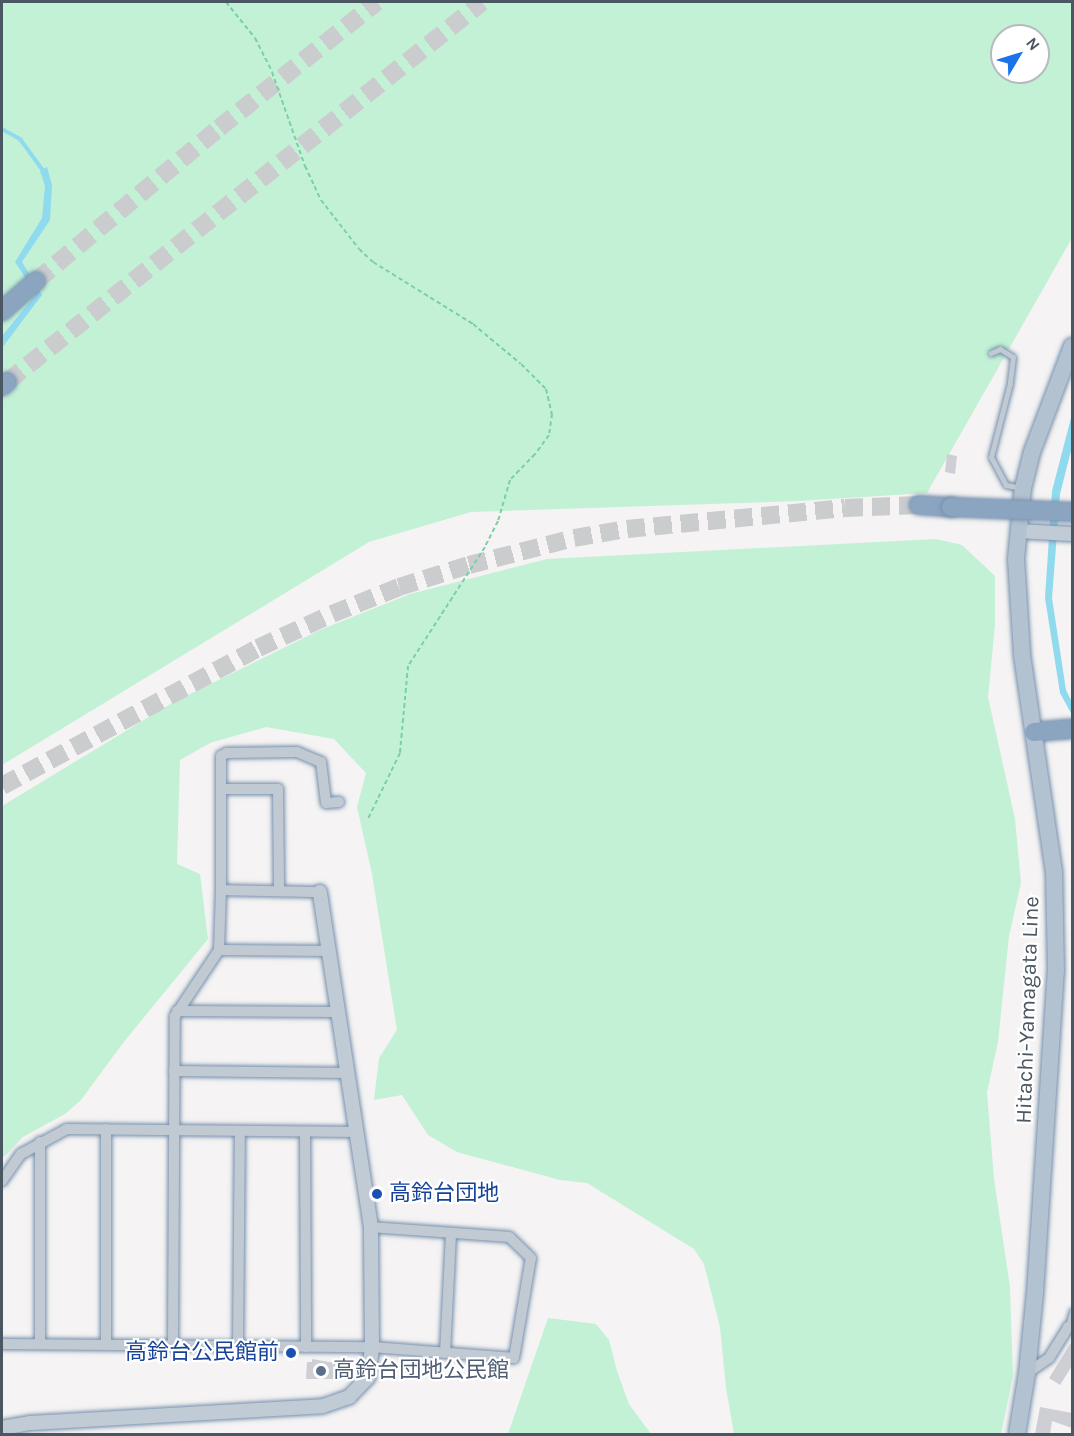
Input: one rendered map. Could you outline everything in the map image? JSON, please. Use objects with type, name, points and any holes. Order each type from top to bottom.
[{"type":"highway","points":[[2,311],[36,281]]},
{"type":"highway","points":[[919,505],[1072,512]]},
{"type":"highway","points":[[1034,732],[1066,729]]},
{"type":"main road","name":"Hitachi-Yamagata Line","points":[[1017,1434],[1028,1373],[1035,1293],[1056,972],[1054,872],[1017,613],[1015,575],[1023,488],[1040,428],[1072,346]]},
{"type":"street","points":[[1018,531],[1072,534]]},
{"type":"street","points":[[173,1346],[173,1131],[177,1011],[219,950],[223,789],[221,756],[227,753],[297,752],[321,762],[326,803],[339,801]]},
{"type":"street","points":[[223,789],[278,789],[279,890]]},
{"type":"street","points":[[2,1428],[31,1423],[323,1406],[343,1400],[360,1387],[368,1377],[372,1347],[371,1227],[320,892],[221,890]]},
{"type":"street","points":[[219,950],[329,951]]},
{"type":"street","points":[[177,1011],[337,1012]]},
{"type":"street","points":[[174,1071],[347,1073]]},
{"type":"street","points":[[2,1181],[21,1154],[67,1129],[356,1132]]},
{"type":"street","points":[[106,1130],[106,1345]]},
{"type":"street","points":[[238,1346],[240,1131]]},
{"type":"street","points":[[305,1132],[306,1347]]},
{"type":"street","points":[[40,1142],[40,1344]]},
{"type":"street","points":[[2,1344],[372,1347],[514,1358],[531,1258],[509,1237],[371,1227]]},
{"type":"street","points":[[445,1353],[451,1234]]},
{"type":"street","points":[[1028,1373],[1049,1358],[1070,1327]]},
{"type":"lane","points":[[991,353],[1000,349],[1013,357],[1010,383],[991,457],[1006,485],[1023,488]]},
{"type":"lane","points":[[1070,1327],[1072,1311]]},
{"type":"path","points":[[226,2],[255,38],[272,72],[305,166],[321,200],[353,241],[373,262],[473,324],[521,364],[546,389],[552,414],[549,435],[535,454],[510,480],[498,521],[485,547],[408,666],[400,753],[368,819]]},
{"type":"green space","points":[[2,2],[1072,2],[1072,238],[927,493],[799,501],[471,512],[369,542],[2,765]]},
{"type":"green space","points":[[936,539],[962,545],[995,576],[995,625],[988,697],[1015,819],[1021,883],[1009,936],[998,1042],[987,1092],[994,1179],[1010,1287],[1013,1376],[1001,1434],[734,1434],[726,1388],[720,1327],[704,1264],[694,1249],[587,1183],[560,1180],[457,1152],[428,1135],[402,1095],[374,1100],[379,1058],[397,1030],[372,874],[357,807],[366,773],[334,739],[266,727],[210,743],[180,760],[177,864],[200,874],[208,939],[123,1043],[81,1100],[65,1114],[23,1137],[2,1159],[2,806],[172,703],[320,630],[410,594],[547,559]]},
{"type":"green space","points":[[548,1318],[596,1324],[609,1340],[629,1404],[651,1434],[508,1434]]},
{"type":"water","points":[[47,167],[52,185],[50,220],[22,262],[42,295],[2,348],[2,336],[36,294],[15,262],[42,218],[45,186],[40,171]]},
{"type":"water","points":[[1072,414],[1072,447],[1060,494],[1052,598],[1066,690],[1072,702],[1072,715],[1060,693],[1045,598],[1052,491]]},
{"type":"building","points":[[947,454],[957,456],[955,474],[945,472]]},
{"type":"building","points":[[1072,1341],[1072,1366],[1060,1385],[1049,1378]]},
{"type":"building","name":"高鈴台団地公民館","points":[[312,1359],[335,1363],[335,1379],[306,1379],[307,1362],[312,1362]]},
{"type":"building","points":[[1040,1407],[1072,1413],[1072,1428],[1052,1421],[1050,1434],[1035,1434]]},
{"type":"waterway","points":[[2,129],[20,139],[44,172]]},
{"type":"tunnel","points":[[36,281],[219,128],[377,2]]},
{"type":"tunnel","points":[[7,382],[482,2]]},
{"type":"tunnel","points":[[2,786],[258,648],[332,614],[399,587],[469,565],[574,538],[627,529],[845,508],[919,505]]},
{"type":"place","name":"高鈴台団地","points":[[377,1194]]},
{"type":"place","name":"高鈴台公民館前","points":[[291,1353]]},
{"type":"place","name":"高鈴台団地公民館","points":[[321,1371]]}]
